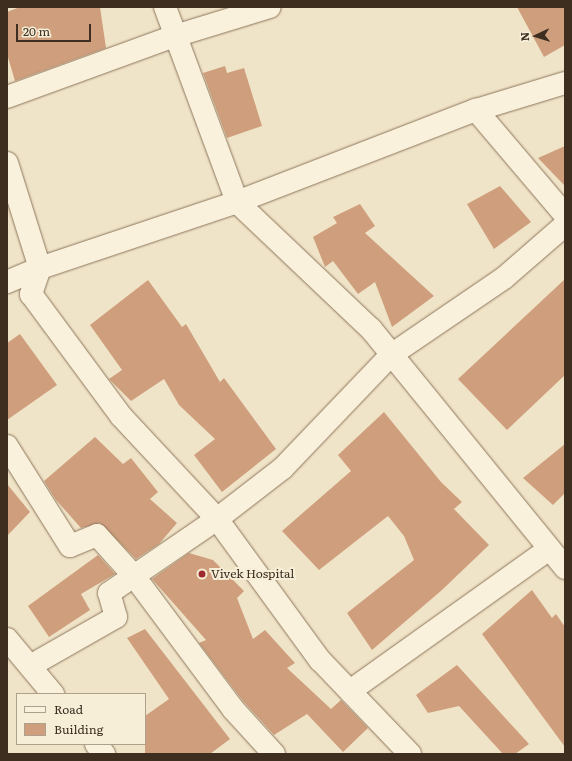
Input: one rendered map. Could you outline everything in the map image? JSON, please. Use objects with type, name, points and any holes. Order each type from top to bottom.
[{"type":"street","points":[[165,7],[237,202],[371,329],[548,550],[565,568]]},
{"type":"street","points":[[7,97],[175,36],[270,7]]},
{"type":"street","points":[[7,282],[40,268],[237,202],[476,110],[565,83]]},
{"type":"street","points":[[476,110],[565,215]]},
{"type":"street","points":[[7,163],[40,268],[31,294],[121,416],[217,519],[320,660],[410,754]]},
{"type":"street","points":[[30,666],[116,616],[109,593],[217,519],[284,468],[391,355],[504,278],[565,225]]},
{"type":"street","points":[[7,446],[70,546],[98,535],[134,576],[233,709],[274,754]]},
{"type":"street","points":[[350,691],[548,550]]},
{"type":"street","points":[[7,639],[52,693]]},
{"type":"street","points":[[97,745],[104,754]]},
{"type":"building","points":[[20,7],[100,7],[106,48],[15,81],[7,54],[7,12]]},
{"type":"building","points":[[517,7],[565,7],[565,45],[544,57]]},
{"type":"building","points":[[225,66],[227,73],[244,68],[262,126],[227,138],[203,73]]},
{"type":"building","points":[[565,146],[565,186],[538,158]]},
{"type":"building","points":[[500,186],[531,222],[494,249],[467,204]]},
{"type":"building","points":[[360,204],[375,226],[365,233],[434,296],[392,327],[375,282],[358,294],[333,261],[325,267],[313,237],[337,223],[333,217]]},
{"type":"building","points":[[565,279],[565,375],[507,430],[458,379]]},
{"type":"building","points":[[148,280],[182,327],[186,324],[220,382],[224,378],[276,449],[222,492],[194,455],[215,439],[179,405],[164,379],[131,401],[109,379],[122,370],[90,325]]},
{"type":"building","points":[[20,334],[57,385],[7,420],[7,343]]},
{"type":"building","points":[[384,412],[441,482],[462,502],[454,509],[489,545],[442,590],[372,650],[347,613],[414,560],[404,536],[388,516],[319,570],[282,531],[351,471],[338,455]]},
{"type":"building","points":[[95,437],[123,464],[131,458],[158,492],[150,499],[177,523],[159,544],[136,559],[100,523],[81,528],[56,500],[44,481]]},
{"type":"building","points":[[565,444],[565,493],[553,505],[523,478]]},
{"type":"building","points":[[7,484],[30,512],[7,536]]},
{"type":"building","points":[[189,553],[213,560],[244,591],[237,598],[253,639],[265,630],[295,663],[287,668],[331,709],[341,700],[368,728],[343,752],[307,714],[274,735],[243,701],[199,643],[206,640],[152,579]]},
{"type":"building","points":[[98,555],[115,574],[81,594],[90,610],[49,637],[28,606]]},
{"type":"building","points":[[532,590],[552,618],[556,614],[565,627],[565,747],[482,634]]},
{"type":"building","points":[[145,629],[230,739],[210,754],[145,754],[146,715],[169,699],[127,638]]},
{"type":"building","points":[[457,665],[529,744],[515,754],[503,754],[459,706],[428,713],[416,695]]},
{"type":"place","name":"Vivek Hospital","points":[[202,574]]}]
